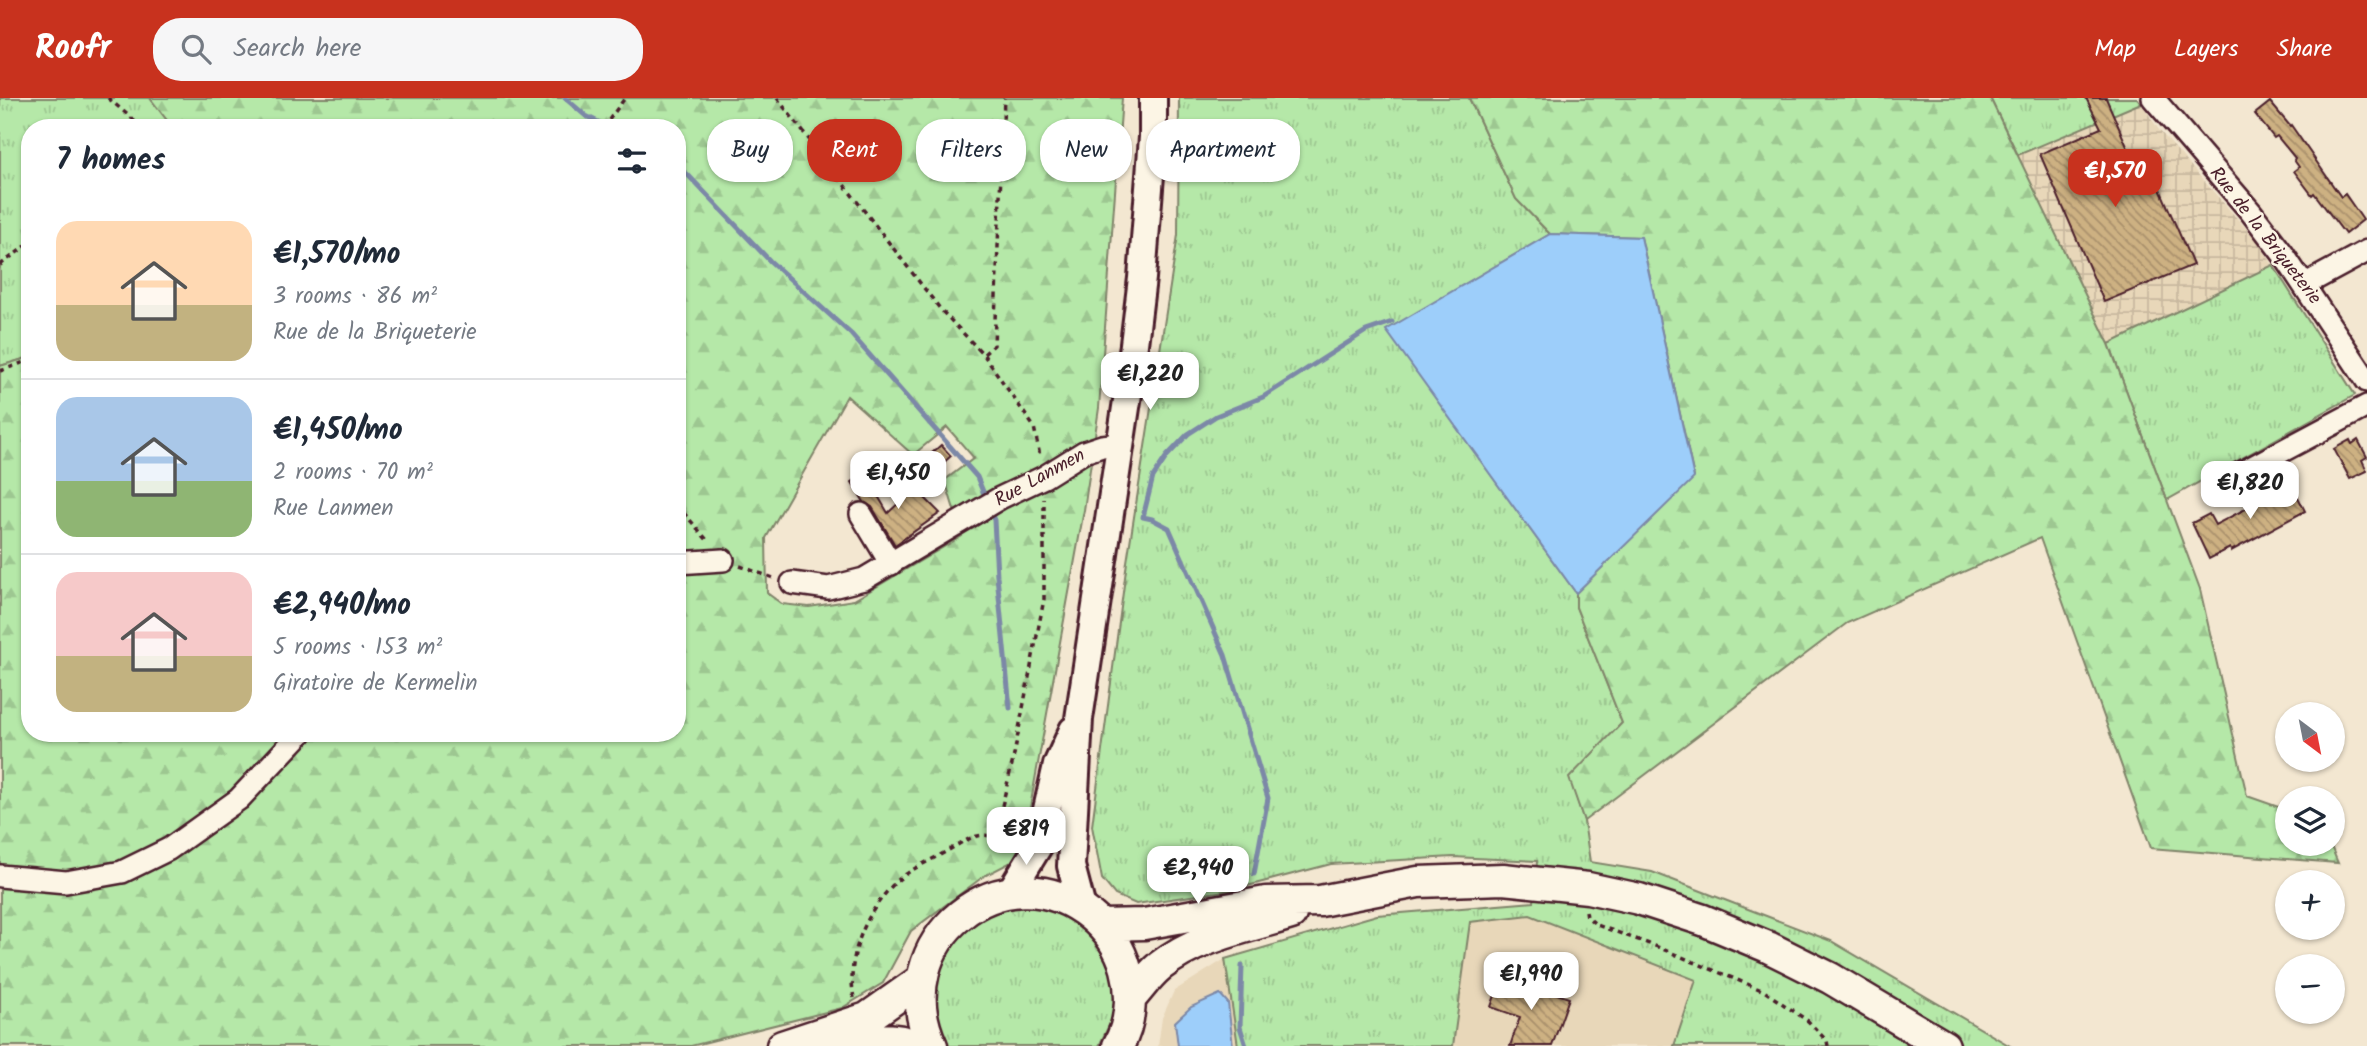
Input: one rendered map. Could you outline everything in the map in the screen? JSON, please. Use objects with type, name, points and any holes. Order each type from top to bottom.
[{"type":"main road","points":[[1099,924],[1144,924],[1266,902],[1320,901],[1397,886],[1458,880],[1503,879],[1588,888],[1639,899],[1703,920],[1768,947],[1830,978],[1944,1046]]},
{"type":"main road","points":[[932,1046],[925,1030],[920,1005],[921,980],[929,955],[942,932],[961,914],[984,901],[1009,894],[1034,892],[1059,898],[1099,924],[1123,958],[1131,998],[1122,1043]]},
{"type":"main road","points":[[1131,998],[1158,968],[1180,952],[1203,941],[1295,913],[1320,901]]},
{"type":"main road","points":[[782,1046],[867,1018],[921,980]]},
{"type":"main road","points":[[804,1046],[877,1038],[909,1042],[918,1046]]},
{"type":"street","points":[[1099,924],[1071,866],[1079,719],[1121,444],[1142,278],[1153,137],[1153,98]]},
{"type":"street","name":"Rue de la Briqueterie","points":[[2153,98],[2251,212],[2304,285],[2367,381]]},
{"type":"street","points":[[2304,285],[2367,251]]},
{"type":"street","points":[[2226,481],[2367,406]]},
{"type":"street","name":"Rue Lanmen","points":[[792,583],[828,588],[864,579],[1000,498],[1044,477],[1084,452],[1121,444]]},
{"type":"street","points":[[861,514],[891,564]]},
{"type":"street","points":[[686,563],[723,560]]},
{"type":"street","points":[[1009,894],[1039,845],[1057,765],[1079,719]]},
{"type":"street","points":[[0,876],[66,882],[122,873],[169,849],[239,799],[293,742]]},
{"type":"path","points":[[108,98],[132,119]]},
{"type":"path","points":[[610,119],[625,98]]},
{"type":"path","points":[[777,98],[941,310],[984,355],[1034,427],[1044,477],[1044,599],[1013,760],[995,835]]},
{"type":"path","points":[[984,355],[994,345],[1004,98]]},
{"type":"path","points":[[0,265],[21,250]]},
{"type":"path","points":[[0,371],[21,363]]},
{"type":"path","points":[[856,1010],[851,983],[861,934],[891,887],[915,869],[977,835],[995,835],[1025,849]]},
{"type":"path","points":[[1588,888],[1585,905],[1587,917],[1597,925],[1764,991],[1808,1021],[1827,1041],[1828,1046]]},
{"type":"shaded area","points":[[2141,103],[2159,130],[2258,242],[2273,265],[2109,344],[2018,155]]},
{"type":"shaded area","points":[[1530,915],[1697,980],[1674,1046],[1453,1046],[1470,922]]},
{"type":"shaded area","points":[[1225,959],[1238,1046],[1158,1046],[1162,1018],[1174,991]]},
{"type":"green space","points":[[0,98],[150,98],[166,119],[21,119],[21,360],[0,366]]},
{"type":"green space","points":[[150,98],[1122,98],[1120,119],[1040,119],[1040,182],[1116,182],[1099,408],[1084,510],[1021,857],[984,876],[911,931],[883,983],[842,1008],[691,1046],[0,1046],[0,366],[21,360],[21,742],[686,742],[686,119],[166,119]],"holes":[[[847,396],[913,455],[947,427],[974,458],[945,480],[962,536],[854,600],[809,607],[782,604],[767,593],[766,538]]]},
{"type":"green space","points":[[1179,98],[1469,98],[1516,199],[1550,234],[1387,330],[1576,593],[1576,607],[1622,723],[1570,778],[1584,821],[1590,862],[1652,872],[1831,941],[2010,1046],[1674,1046],[1696,980],[1530,915],[1470,922],[1453,1046],[1238,1046],[1225,959],[1377,915],[1534,902],[1537,861],[1453,857],[1331,864],[1232,890],[1136,904],[1115,895],[1102,879],[1092,826],[1127,562],[1178,235],[1178,182],[1300,182],[1300,119],[1179,119]]},
{"type":"green space","points":[[1469,98],[1990,98],[2109,344],[2200,589],[2247,796],[2275,806],[2275,856],[2335,856],[2338,863],[2151,848],[2040,538],[1847,623],[1584,821],[1569,778],[1622,723],[1576,607],[1576,593],[1694,477],[1641,237],[1550,234],[1516,199]]},
{"type":"green space","points":[[1990,98],[2137,98],[2141,103],[2018,155]]},
{"type":"green space","points":[[2273,265],[2355,395],[2167,500],[2109,344]]},
{"type":"green space","points":[[1042,901],[1094,933],[1110,960],[1116,990],[1111,1021],[1099,1046],[945,1046],[930,1012],[937,952],[980,909]]},
{"type":"water","points":[[1550,234],[1641,237],[1694,478],[1576,593],[1386,330]]},
{"type":"water","points":[[1220,994],[1228,1003],[1233,1046],[1178,1046],[1175,1022],[1191,1007]]},
{"type":"building","points":[[2086,98],[2106,98],[2139,174],[2151,168],[2193,265],[2104,302],[2040,154],[2101,128]]},
{"type":"building","points":[[2270,102],[2291,125],[2341,197],[2345,194],[2363,220],[2345,234],[2294,171],[2299,167],[2295,158],[2255,114]]},
{"type":"building","points":[[2350,440],[2352,444],[2358,440],[2367,457],[2362,460],[2367,471],[2350,479],[2334,449]]},
{"type":"building","points":[[941,445],[951,456],[931,474],[921,463]]},
{"type":"building","points":[[865,474],[888,513],[915,488],[940,513],[895,545],[872,507],[864,502],[852,482]]},
{"type":"building","points":[[2289,479],[2305,511],[2231,551],[2230,548],[2209,559],[2192,523],[2209,514],[2215,525],[2259,502],[2256,497]]},
{"type":"building","points":[[1502,975],[1569,998],[1552,1046],[1510,1046],[1520,1017],[1491,1007]]},
{"type":"waterway","points":[[565,98],[592,119]]},
{"type":"waterway","points":[[686,173],[770,261],[851,334],[977,477],[986,499]]},
{"type":"waterway","points":[[1254,874],[1268,798],[1225,655],[1169,528],[1143,517],[1153,477],[1167,456],[1188,434],[1216,416],[1263,397],[1366,331],[1392,322]]},
{"type":"waterway","points":[[990,511],[994,520],[1010,708]]},
{"type":"waterway","points":[[1242,966],[1240,1027],[1246,1046]]}]
